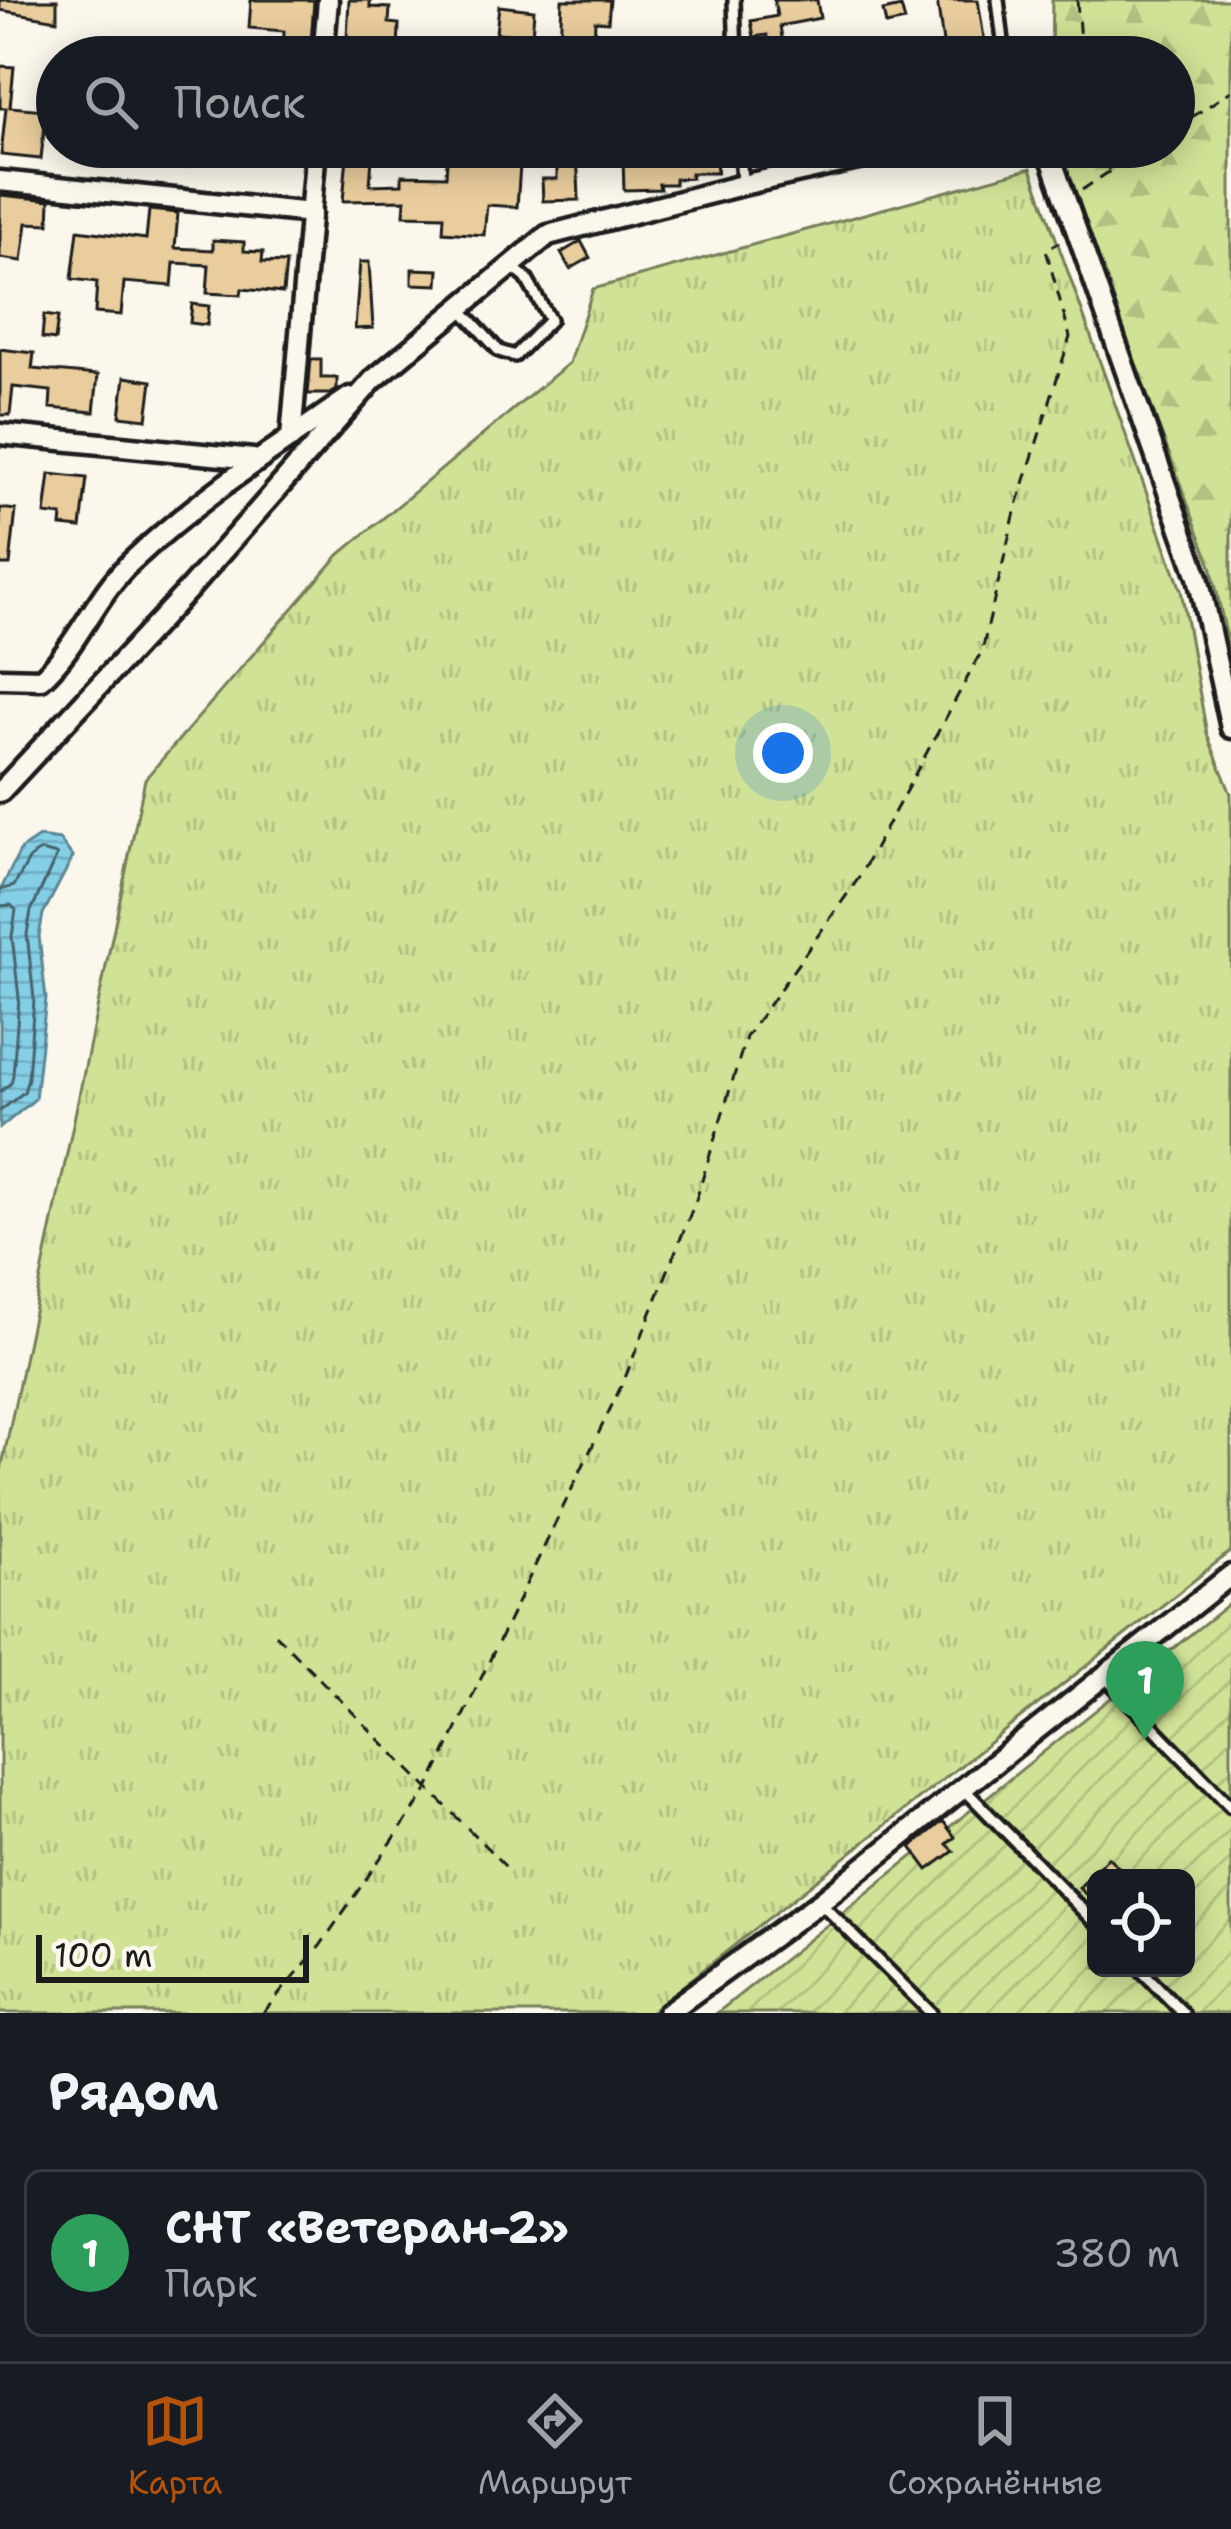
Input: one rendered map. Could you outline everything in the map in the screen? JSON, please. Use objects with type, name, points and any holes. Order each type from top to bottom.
[{"type":"street","points":[[325,36],[328,0]]},
{"type":"street","points":[[291,438],[314,168]]},
{"type":"street","points":[[0,678],[41,679],[63,659],[125,567],[254,459],[373,380],[548,235],[818,168]]},
{"type":"street","points":[[1054,168],[1198,577],[1231,728]]},
{"type":"street","points":[[0,181],[310,213]]},
{"type":"street","points":[[0,792],[189,590],[373,380]]},
{"type":"street","points":[[0,434],[254,459]]},
{"type":"street","points":[[674,2011],[820,1902],[1231,1575]]},
{"type":"lane","points":[[734,0],[735,36]]},
{"type":"lane","points":[[998,0],[1002,36]]},
{"type":"lane","points":[[741,168],[742,185]]},
{"type":"lane","points":[[460,308],[499,351],[515,356],[550,320],[526,278],[510,266]]},
{"type":"lane","points":[[1102,1675],[1231,1807]]},
{"type":"lane","points":[[963,1788],[1087,1915]]},
{"type":"lane","points":[[820,1902],[931,2013]]},
{"type":"lane","points":[[1148,1977],[1184,2013]]},
{"type":"path","points":[[1077,0],[1080,36]]},
{"type":"path","points":[[1195,115],[1231,91]]},
{"type":"path","points":[[1108,168],[1109,172]]},
{"type":"path","points":[[1065,201],[1115,168]]},
{"type":"path","points":[[263,2013],[320,1946],[428,1789],[625,1378],[696,1200],[746,1037],[858,879],[982,652],[1015,512],[1070,337],[1046,250],[1076,232]]},
{"type":"path","points":[[275,1634],[507,1868]]},
{"type":"green space","points":[[1052,0],[1231,0],[1231,657],[1211,566],[1062,168],[1195,168],[1195,36],[1051,36]]},
{"type":"green space","points":[[1031,168],[1181,590],[1207,734],[1231,794],[1231,1551],[649,2013],[0,2013],[0,1475],[145,779],[339,555],[569,363],[593,289]]},
{"type":"green space","points":[[1231,1602],[1231,2013],[717,2013]]},
{"type":"water","points":[[39,837],[60,840],[73,857],[43,914],[39,936],[46,999],[35,1099],[0,1128],[0,891],[21,849]]},
{"type":"building","points":[[0,0],[57,0],[57,20],[0,10]]},
{"type":"building","points":[[251,0],[314,0],[311,36],[249,28]]},
{"type":"building","points":[[349,0],[370,0],[370,7],[390,8],[389,23],[399,24],[399,36],[347,36]]},
{"type":"building","points":[[562,0],[610,0],[608,22],[595,21],[594,36],[560,36]]},
{"type":"building","points":[[774,0],[817,0],[820,18],[780,26],[782,36],[754,36],[751,21],[777,16]]},
{"type":"building","points":[[937,0],[978,0],[984,36],[942,36]]},
{"type":"building","points":[[499,6],[534,10],[532,36],[496,33]]},
{"type":"building","points":[[901,7],[905,21],[886,25],[883,11]]},
{"type":"building","points":[[0,66],[14,67],[10,107],[36,109],[36,158],[1,155],[6,108],[0,108]]},
{"type":"building","points":[[346,168],[371,168],[370,185],[402,184],[402,175],[446,176],[447,168],[520,168],[517,207],[487,205],[484,235],[443,232],[444,216],[404,215],[405,200],[343,201]]},
{"type":"building","points":[[557,168],[578,168],[579,200],[543,201],[542,179],[557,179]]},
{"type":"building","points":[[623,168],[717,168],[717,173],[691,173],[691,178],[675,179],[675,184],[659,184],[660,189],[624,190]]},
{"type":"building","points":[[0,195],[50,200],[49,224],[27,223],[22,261],[0,258]]},
{"type":"building","points":[[149,210],[178,213],[175,248],[213,250],[213,240],[244,242],[244,251],[263,252],[262,262],[286,263],[283,293],[242,289],[241,295],[207,293],[209,265],[174,263],[172,286],[124,282],[121,315],[95,313],[97,282],[72,279],[78,230],[146,239]]},
{"type":"building","points":[[581,241],[590,258],[570,269],[561,253]]},
{"type":"building","points":[[360,262],[369,262],[373,328],[355,329]]},
{"type":"building","points":[[412,269],[439,270],[438,285],[412,284]]},
{"type":"building","points":[[192,304],[209,306],[207,325],[190,323]]},
{"type":"building","points":[[44,315],[58,317],[55,340],[42,338]]},
{"type":"building","points":[[0,349],[34,353],[32,369],[98,375],[94,412],[50,408],[51,391],[13,387],[10,415],[0,415]]},
{"type":"building","points":[[311,359],[321,359],[321,378],[337,378],[337,390],[308,394]]},
{"type":"building","points":[[125,377],[152,381],[147,419],[120,416]]},
{"type":"building","points":[[50,474],[87,478],[81,528],[61,526],[62,516],[45,514]]},
{"type":"building","points":[[0,508],[16,510],[10,565],[0,565]]},
{"type":"building","points":[[943,1821],[955,1837],[947,1844],[954,1851],[928,1870],[911,1847]]},
{"type":"building","points":[[1108,1857],[1121,1869],[1097,1869]]},
{"type":"place","name":"СНТ «Ветеран-2»","points":[[1145,1740]]}]
